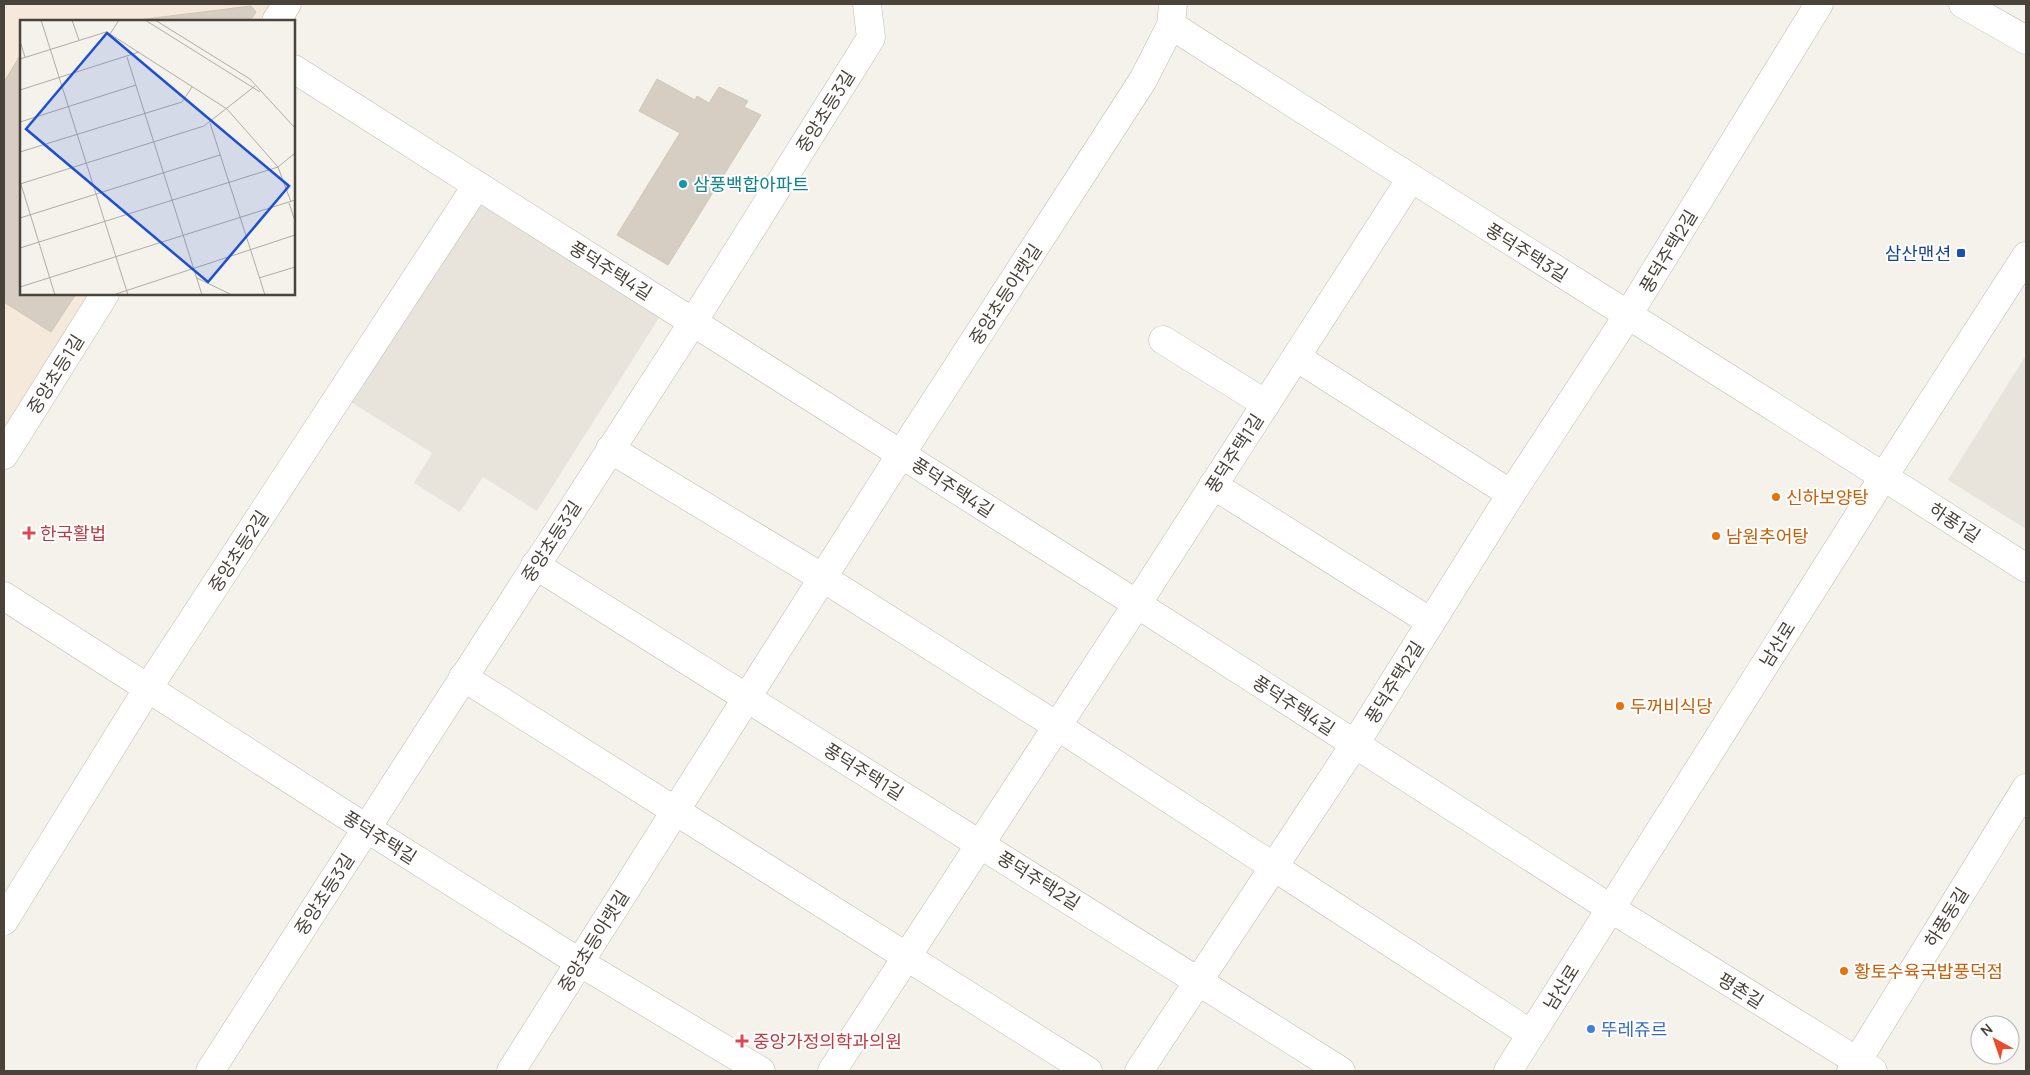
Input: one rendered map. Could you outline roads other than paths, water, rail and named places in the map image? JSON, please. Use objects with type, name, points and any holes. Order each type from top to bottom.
[{"type":"street","points":[[277,20],[287,4]]},
{"type":"street","name":"중앙초등3길","points":[[210,1071],[693,322],[871,38],[868,4]]},
{"type":"street","name":"풍덕주택2길","points":[[1139,1071],[1355,744],[1511,494],[1628,315],[1819,4]]},
{"type":"street","points":[[1963,4],[2026,40]]},
{"type":"street","name":"풍덕주택3길","points":[[1172,15],[1410,180],[1884,476]]},
{"type":"street","name":"중앙초등아랫길","points":[[511,1071],[901,454],[1143,80],[1172,15]]},
{"type":"street","name":"풍덕주택4길","points":[[295,70],[1137,604],[1610,908]]},
{"type":"street","name":"풍덕주택1길","points":[[832,1071],[1137,604],[1410,180]]},
{"type":"street","name":"중앙초등2길","points":[[4,921],[148,688],[477,185]]},
{"type":"street","name":"남산로","points":[[1508,1071],[1884,476],[2026,256]]},
{"type":"street","name":"중앙초등1길","points":[[4,455],[104,295]]},
{"type":"street","points":[[1163,340],[1266,404]]},
{"type":"street","points":[[1296,357],[1511,494]]},
{"type":"street","points":[[610,449],[823,578],[1057,726],[1531,1034]]},
{"type":"street","name":"하풍1길","points":[[1884,476],[2026,568]]},
{"type":"street","points":[[1213,485],[1431,622]]},
{"type":"street","points":[[535,565],[747,698]]},
{"type":"street","name":"풍덕주택길","points":[[4,596],[579,962],[761,1071]]},
{"type":"street","points":[[463,677],[1088,1071]]},
{"type":"street","name":"풍덕주택1길","points":[[747,698],[980,844]]},
{"type":"street","name":"하풍동길","points":[[1860,1068],[2026,788]]},
{"type":"street","name":"풍덕주택2길","points":[[980,844],[1199,981]]},
{"type":"street","name":"평촌길","points":[[1610,908],[1860,1068]]},
{"type":"street","points":[[1199,981],[1341,1071]]},
{"type":"place","name":"삼풍백합아파트","points":[[683,184]]},
{"type":"place","name":"삼산맨션","points":[[1961,253]]},
{"type":"place","name":"신하보양탕","points":[[1776,497]]},
{"type":"place","name":"한국활법","points":[[29,533]]},
{"type":"place","name":"남원추어탕","points":[[1716,536]]},
{"type":"place","name":"두꺼비식당","points":[[1620,706]]},
{"type":"place","name":"황토수육국밥풍덕점","points":[[1844,971]]},
{"type":"place","name":"뚜레쥬르","points":[[1591,1029]]},
{"type":"place","name":"중앙가정의학과의원","points":[[742,1041]]}]
